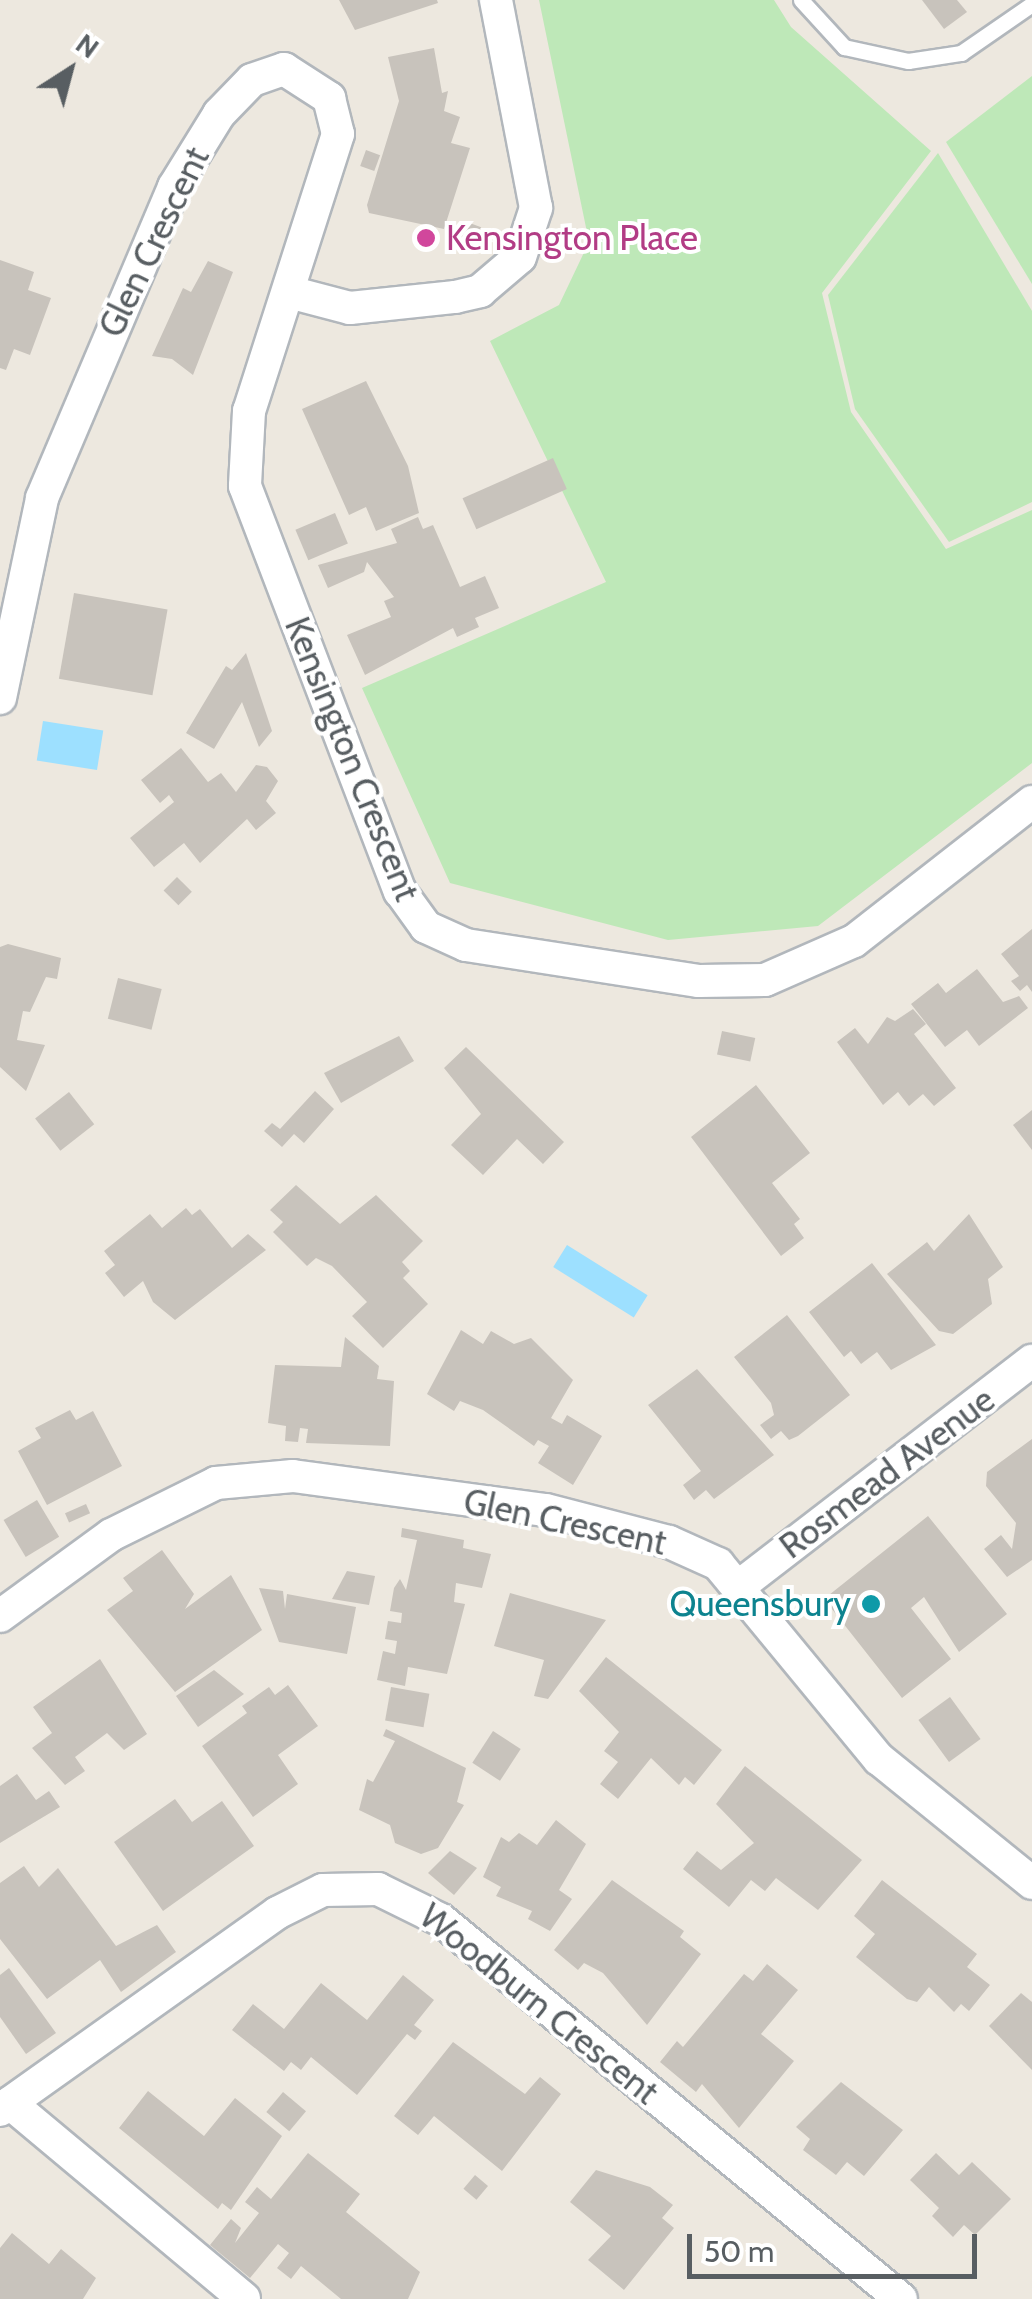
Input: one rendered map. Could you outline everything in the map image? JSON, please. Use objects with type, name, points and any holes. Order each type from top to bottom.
[{"type":"street","points":[[289,292],[350,308],[455,298],[480,290],[520,258],[536,208],[496,0]]},
{"type":"street","name":"Glen Crescent","points":[[0,698],[48,480],[174,187],[219,114],[252,80],[284,69],[320,88],[339,125],[289,292]]},
{"type":"street","name":"Kensington Crescent","points":[[289,292],[246,423],[245,486],[400,891],[426,927],[466,945],[698,981],[765,980],[854,941],[1032,802]]},
{"type":"street","name":"Rosmead Avenue","points":[[742,1584],[1032,1362]]},
{"type":"street","name":"Glen Crescent","points":[[0,1616],[173,1498],[254,1476],[546,1510],[670,1542],[742,1584],[879,1758],[1032,1882]]},
{"type":"street","name":"Woodburn Crescent","points":[[5,2107],[277,1913],[323,1890],[378,1890],[441,1920],[901,2299]]},
{"type":"street","points":[[5,2107],[244,2299]]},
{"type":"lane","points":[[801,0],[844,47],[908,61],[961,53],[1032,4]]},
{"type":"green space","points":[[539,0],[774,0],[791,27],[931,151],[822,293],[851,412],[946,549],[1032,510],[1032,763],[818,926],[668,940],[450,883],[362,688],[606,582],[490,341],[559,305],[589,242]]},
{"type":"green space","points":[[1032,76],[1032,284],[946,142]]},
{"type":"green space","points":[[938,153],[1032,311],[1032,502],[949,542],[855,409],[828,295]]},
{"type":"water","points":[[43,721],[103,731],[97,770],[37,761]]},
{"type":"water","points":[[567,1245],[648,1295],[634,1317],[553,1267]]},
{"type":"building","points":[[339,0],[437,0],[438,3],[355,30]]},
{"type":"building","points":[[922,0],[957,0],[967,12],[944,29]]},
{"type":"building","points":[[434,48],[442,93],[448,91],[444,111],[460,117],[451,143],[470,148],[444,229],[369,213],[367,205],[399,101],[388,57]]},
{"type":"building","points":[[366,150],[380,155],[374,171],[360,166]]},
{"type":"building","points":[[467,222],[481,227],[476,240],[462,235]]},
{"type":"building","points":[[0,260],[34,272],[28,290],[51,298],[30,355],[14,349],[6,370],[0,368]]},
{"type":"building","points":[[208,261],[233,272],[193,375],[172,359],[152,356],[183,288],[191,292]]},
{"type":"building","points":[[366,381],[408,466],[419,513],[376,531],[366,507],[349,515],[302,409]]},
{"type":"building","points":[[553,458],[567,489],[476,529],[463,498]]},
{"type":"building","points":[[335,513],[348,543],[308,560],[295,530]]},
{"type":"building","points":[[418,517],[423,529],[433,525],[460,587],[485,576],[499,608],[475,618],[479,627],[457,637],[453,628],[365,675],[347,635],[391,617],[384,601],[394,597],[367,562],[364,572],[328,588],[318,565],[397,543],[391,529]]},
{"type":"building","points":[[74,593],[168,609],[152,695],[59,679]]},
{"type":"building","points":[[246,653],[272,731],[259,747],[242,702],[214,749],[186,733],[226,666],[232,670]]},
{"type":"building","points":[[181,748],[208,782],[221,773],[236,792],[256,765],[267,767],[278,781],[266,801],[276,813],[256,830],[247,819],[200,863],[184,843],[154,867],[130,838],[174,802],[169,795],[160,803],[141,780]]},
{"type":"building","points":[[177,877],[192,892],[178,905],[164,890]]},
{"type":"building","points":[[1032,929],[1032,992],[1027,985],[1020,991],[1011,981],[1019,976],[1001,954]]},
{"type":"building","points":[[8,944],[61,958],[57,979],[46,977],[30,1012],[23,1011],[17,1040],[45,1045],[26,1091],[0,1067],[0,947]]},
{"type":"building","points":[[977,969],[1003,1002],[1019,996],[1028,1008],[979,1046],[967,1030],[945,1047],[911,1004],[938,983],[946,993]]},
{"type":"building","points":[[118,978],[162,989],[152,1030],[108,1019]]},
{"type":"building","points":[[913,1009],[926,1024],[914,1034],[956,1088],[934,1106],[923,1094],[909,1106],[898,1092],[883,1105],[837,1042],[855,1028],[868,1044],[887,1017],[895,1021]]},
{"type":"building","points":[[722,1031],[755,1038],[750,1062],[717,1054]]},
{"type":"building","points":[[399,1036],[414,1061],[341,1103],[324,1073]]},
{"type":"building","points":[[466,1047],[564,1142],[543,1164],[517,1139],[483,1175],[451,1145],[481,1114],[444,1068]]},
{"type":"building","points":[[756,1085],[810,1153],[772,1183],[800,1219],[794,1224],[804,1238],[781,1256],[691,1137]]},
{"type":"building","points":[[315,1091],[334,1109],[304,1143],[294,1134],[282,1147],[264,1131],[272,1123],[280,1129]]},
{"type":"building","points":[[69,1092],[94,1124],[60,1151],[35,1118]]},
{"type":"building","points":[[1032,1110],[1032,1150],[1013,1125]]},
{"type":"building","points":[[296,1185],[340,1224],[376,1195],[423,1241],[402,1262],[410,1271],[403,1278],[428,1304],[383,1348],[352,1316],[367,1302],[332,1266],[316,1258],[307,1266],[273,1232],[283,1222],[270,1210]]},
{"type":"building","points":[[186,1208],[192,1215],[200,1209],[232,1248],[248,1234],[266,1250],[175,1320],[153,1302],[143,1281],[124,1297],[105,1273],[115,1265],[104,1251],[150,1214],[162,1228]]},
{"type":"building","points":[[969,1214],[1003,1267],[988,1279],[992,1304],[953,1334],[939,1331],[887,1274],[927,1242],[934,1251]]},
{"type":"building","points":[[872,1263],[936,1345],[891,1370],[877,1352],[861,1364],[851,1351],[844,1357],[809,1312]]},
{"type":"building","points":[[787,1315],[850,1395],[798,1436],[789,1440],[781,1431],[771,1439],[760,1425],[774,1415],[771,1403],[734,1357]]},
{"type":"building","points":[[461,1330],[483,1344],[491,1331],[514,1344],[531,1338],[573,1380],[551,1418],[562,1424],[567,1415],[602,1436],[573,1485],[538,1463],[549,1446],[538,1440],[534,1446],[483,1410],[460,1401],[454,1411],[427,1394]]},
{"type":"building","points":[[345,1337],[379,1366],[377,1379],[394,1381],[390,1446],[306,1443],[308,1429],[300,1428],[298,1442],[285,1441],[286,1426],[268,1423],[275,1365],[341,1367]]},
{"type":"building","points":[[697,1369],[774,1455],[714,1499],[706,1490],[694,1500],[683,1485],[701,1471],[648,1405]]},
{"type":"building","points":[[70,1410],[76,1420],[93,1411],[122,1466],[47,1505],[18,1451],[41,1438],[35,1428]]},
{"type":"building","points":[[1032,1439],[1032,1560],[1007,1577],[984,1549],[1001,1535],[1012,1549],[1016,1523],[986,1486],[987,1472]]},
{"type":"building","points":[[37,1500],[59,1537],[26,1557],[4,1520]]},
{"type":"building","points":[[86,1504],[90,1513],[69,1522],[65,1513]]},
{"type":"building","name":"Queensbury","points":[[928,1516],[1007,1614],[959,1652],[924,1597],[911,1608],[951,1659],[902,1698],[824,1599]]},
{"type":"building","points":[[402,1528],[464,1540],[463,1548],[491,1554],[482,1588],[456,1583],[454,1602],[465,1604],[447,1674],[408,1667],[405,1686],[377,1680],[383,1651],[395,1654],[397,1641],[385,1639],[388,1621],[401,1623],[402,1613],[390,1611],[394,1588],[400,1579],[406,1590],[417,1540],[401,1537]]},
{"type":"building","points":[[162,1550],[194,1594],[185,1609],[231,1575],[262,1630],[175,1692],[107,1610],[133,1591],[123,1578]]},
{"type":"building","points":[[347,1571],[375,1576],[369,1605],[332,1599]]},
{"type":"building","points":[[259,1588],[283,1591],[285,1609],[287,1594],[356,1607],[347,1654],[279,1642]]},
{"type":"building","points":[[510,1593],[606,1620],[548,1699],[534,1696],[544,1660],[494,1646]]},
{"type":"building","points":[[606,1657],[722,1750],[694,1785],[685,1777],[679,1785],[651,1758],[618,1799],[600,1784],[618,1762],[604,1751],[619,1732],[579,1691]]},
{"type":"building","points":[[100,1659],[147,1734],[124,1750],[107,1733],[75,1757],[85,1771],[65,1785],[32,1748],[52,1733],[33,1707]]},
{"type":"building","points":[[214,1670],[244,1694],[198,1727],[176,1696]]},
{"type":"building","points":[[288,1685],[318,1726],[278,1755],[298,1784],[253,1817],[202,1746],[247,1713],[242,1706],[269,1687],[275,1695]]},
{"type":"building","points":[[391,1687],[429,1694],[424,1727],[385,1720]]},
{"type":"building","points":[[950,1697],[981,1739],[949,1762],[918,1720]]},
{"type":"building","points":[[386,1729],[466,1768],[457,1802],[464,1805],[438,1848],[421,1854],[395,1843],[390,1825],[359,1810],[367,1779],[373,1782],[395,1741],[383,1736]]},
{"type":"building","points":[[493,1731],[521,1749],[500,1781],[472,1763]]},
{"type":"building","points":[[745,1766],[862,1860],[818,1910],[776,1878],[765,1891],[751,1880],[729,1907],[683,1869],[697,1851],[721,1870],[754,1843],[716,1804]]},
{"type":"building","points":[[17,1774],[36,1800],[49,1791],[60,1807],[0,1843],[0,1786]]},
{"type":"building","points":[[175,1799],[192,1822],[222,1801],[254,1846],[163,1911],[114,1842]]},
{"type":"building","points":[[556,1820],[586,1844],[559,1890],[572,1899],[550,1931],[528,1919],[532,1911],[496,1896],[501,1887],[483,1877],[501,1837],[509,1842],[519,1833],[537,1845]]},
{"type":"building","points":[[450,1851],[477,1868],[454,1895],[428,1873]]},
{"type":"building","points":[[24,1866],[39,1887],[58,1868],[116,1946],[157,1925],[176,1952],[121,1992],[100,1960],[47,1999],[0,1939],[0,1883]]},
{"type":"building","points":[[612,1880],[684,1931],[680,1937],[701,1954],[647,2025],[603,1973],[584,1963],[578,1970],[554,1950]]},
{"type":"building","points":[[882,1880],[977,1954],[967,1967],[990,1985],[969,2011],[961,2004],[954,2012],[929,1987],[917,2002],[907,1999],[856,1957],[875,1934],[854,1916]]},
{"type":"building","points":[[767,1964],[798,1990],[761,2034],[794,2061],[739,2128],[702,2084],[696,2092],[660,2062],[677,2041],[683,2047],[744,1974],[753,1981]]},
{"type":"building","points":[[9,1968],[56,2033],[26,2054],[0,2017],[0,1975]]},
{"type":"building","points":[[403,1975],[434,2000],[414,2025],[422,2031],[415,2040],[407,2034],[357,2095],[311,2057],[301,2070],[291,2062],[284,2071],[232,2030],[253,2004],[284,2029],[321,1983],[367,2020]]},
{"type":"building","points":[[1021,1993],[1032,2002],[1032,2070],[989,2026]]},
{"type":"building","points":[[453,2042],[525,2094],[540,2077],[561,2094],[502,2171],[434,2116],[418,2135],[394,2116]]},
{"type":"building","points":[[841,2082],[903,2130],[864,2176],[847,2162],[836,2175],[803,2150],[810,2139],[796,2127]]},
{"type":"building","points":[[148,2091],[204,2136],[235,2098],[282,2136],[231,2210],[222,2203],[218,2209],[119,2128]]},
{"type":"building","points":[[283,2092],[306,2111],[289,2131],[266,2112]]},
{"type":"building","points":[[308,2153],[360,2194],[346,2212],[420,2272],[408,2299],[341,2299],[301,2266],[291,2279],[277,2268],[289,2253],[278,2244],[250,2278],[210,2245],[231,2219],[241,2228],[235,2243],[259,2213],[245,2202],[257,2187],[271,2199]]},
{"type":"building","points":[[936,2153],[959,2175],[972,2162],[1011,2199],[975,2235],[964,2225],[953,2237],[932,2216],[939,2208],[910,2180]]},
{"type":"building","points":[[596,2170],[650,2187],[673,2205],[662,2218],[674,2228],[624,2290],[588,2260],[611,2236],[570,2202]]},
{"type":"building","points":[[475,2175],[488,2186],[476,2200],[463,2189]]},
{"type":"building","points":[[12,2233],[49,2264],[61,2249],[96,2278],[83,2299],[0,2299],[0,2248]]},
{"type":"place","name":"Kensington Place","points":[[426,238]]},
{"type":"place","name":"Queensbury","points":[[871,1604]]}]
